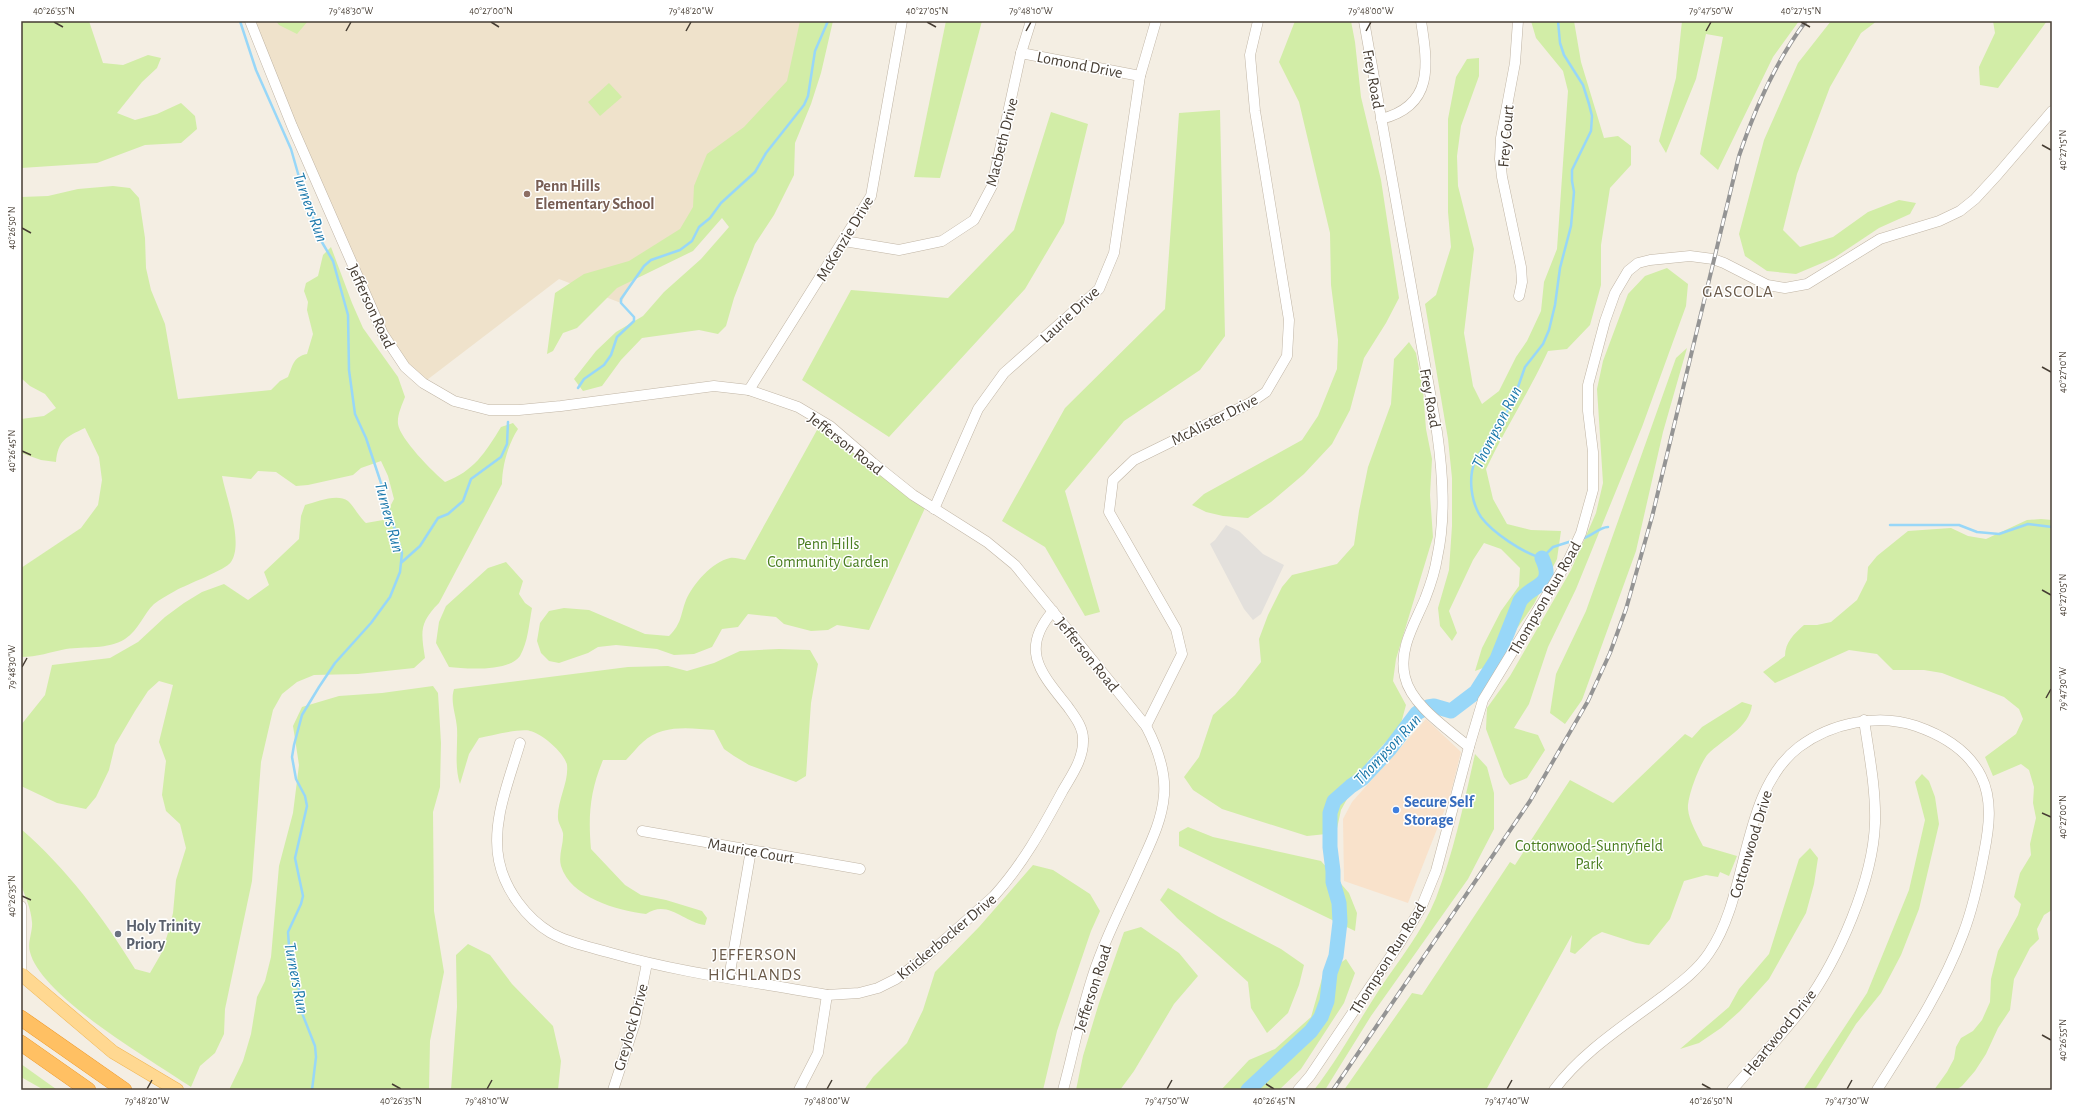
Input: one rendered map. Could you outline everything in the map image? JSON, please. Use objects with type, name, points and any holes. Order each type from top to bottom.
[{"type":"highway","points":[[21,1018],[124,1090]]},
{"type":"highway","points":[[21,1043],[88,1090]]},
{"type":"main road","points":[[21,974],[113,1052],[177,1090]]},
{"type":"street","name":"Jefferson Road","points":[[250,21],[292,126],[383,334],[405,367],[423,383],[442,395],[466,406],[502,410],[561,406],[701,386],[725,386],[749,390],[792,404],[819,418],[893,480],[1001,553],[1015,565],[1146,726],[1156,745],[1160,761],[1164,784],[1161,810],[1149,846],[1098,960],[1085,1002],[1063,1090]]},
{"type":"street","name":"McKenzie Drive","points":[[749,390],[871,196],[902,21]]},
{"type":"street","name":"Macbeth Drive","points":[[844,241],[899,250],[942,241],[974,220],[992,186],[1021,53],[1032,21]]},
{"type":"street","name":"Laurie Drive","points":[[934,509],[978,409],[1004,373],[1099,289],[1114,254],[1140,76],[1156,21]]},
{"type":"street","name":"McAlister Drive","points":[[1146,726],[1182,654],[1176,629],[1109,512],[1113,480],[1134,460],[1250,403],[1266,392],[1287,356],[1289,320],[1255,111],[1250,55],[1258,21]]},
{"type":"street","name":"Frey Road","points":[[1364,21],[1437,432],[1442,474],[1442,502],[1438,557],[1431,585],[1408,637],[1403,665],[1405,677],[1416,700],[1469,747]]},
{"type":"street","points":[[1381,119],[1403,112],[1418,97],[1427,64],[1421,21]]},
{"type":"street","name":"Frey Court","points":[[1518,21],[1515,63],[1502,138],[1500,159],[1502,177],[1521,267],[1522,282],[1519,296]]},
{"type":"street","name":"Lomond Drive","points":[[1021,53],[1140,76]]},
{"type":"street","name":"Thompson Run Road","points":[[1298,1090],[1310,1076],[1421,908],[1436,871],[1483,700],[1573,551],[1581,533],[1593,490],[1593,452],[1588,411],[1588,385],[1605,321],[1615,293],[1628,271],[1638,263],[1650,260],[1690,256],[1713,259],[1724,263],[1767,285],[1785,288],[1807,284],[1880,239],[1939,221],[1960,211],[1975,199],[1998,174],[2052,111]]},
{"type":"street","name":"Knickerbocker Drive","points":[[520,744],[498,827],[499,861],[510,890],[529,915],[551,933],[573,943],[647,963],[729,978],[827,995],[850,994],[868,990],[886,984],[903,974],[994,896],[1023,860],[1036,840],[1080,758],[1084,741],[1078,722],[1044,677],[1037,662],[1035,646],[1038,631],[1053,611]]},
{"type":"street","name":"Cottonwood Drive","points":[[1554,1090],[1577,1063],[1690,976],[1709,953],[1723,927],[1735,897],[1755,820],[1766,788],[1779,769],[1798,747],[1828,731],[1864,720],[1901,721],[1935,732],[1965,753],[1981,776],[1989,801],[1988,833],[1981,869],[1963,936],[1939,986],[1877,1090]]},
{"type":"street","name":"Heartwood Drive","points":[[1732,1090],[1805,1004],[1819,982],[1843,937],[1869,871],[1875,822],[1874,794],[1864,720]]},
{"type":"street","name":"Maurice Court","points":[[642,831],[860,869]]},
{"type":"street","points":[[729,978],[751,850]]},
{"type":"street","points":[[21,906],[21,968]]},
{"type":"street","name":"Greylock Drive","points":[[613,1090],[635,1023],[647,963]]},
{"type":"street","points":[[799,1090],[818,1053],[827,995]]},
{"type":"shaded area","name":"Penn Hills Elementary School","points":[[250,21],[828,21],[804,105],[635,278],[621,303],[559,279],[423,383],[390,346]]},
{"type":"shaded area","points":[[1226,525],[1239,531],[1263,554],[1284,565],[1261,614],[1253,620],[1244,609],[1210,544],[1215,540]]},
{"type":"shaded area","name":"Secure Self Storage","points":[[1426,719],[1461,752],[1450,796],[1408,903],[1344,881],[1343,819],[1352,802]]},
{"type":"green space","points":[[21,21],[89,21],[103,63],[123,65],[148,55],[161,58],[157,68],[142,82],[117,113],[135,120],[157,114],[181,103],[195,116],[197,129],[181,143],[145,145],[97,163],[21,168]]},
{"type":"green space","points":[[276,21],[308,21],[297,34],[279,25]]},
{"type":"green space","points":[[800,21],[833,21],[821,73],[811,104],[795,143],[794,175],[774,215],[755,244],[734,298],[726,326],[718,334],[699,330],[642,338],[621,360],[602,386],[583,391],[574,379],[596,351],[616,332],[643,316],[664,292],[701,259],[729,227],[722,218],[693,251],[617,288],[577,328],[563,333],[553,351],[547,354],[555,293],[584,274],[629,261],[680,229],[693,207],[694,186],[707,154],[744,127],[787,81]]},
{"type":"green space","points":[[946,21],[982,21],[940,178],[914,177]]},
{"type":"green space","points":[[1295,21],[1351,21],[1355,42],[1361,97],[1381,180],[1399,298],[1386,323],[1364,358],[1350,410],[1332,444],[1304,474],[1271,502],[1248,518],[1223,516],[1206,512],[1192,505],[1204,494],[1302,440],[1318,416],[1337,369],[1338,340],[1331,285],[1330,233],[1299,102],[1279,62]]},
{"type":"green space","points":[[1531,21],[1574,21],[1581,62],[1604,138],[1618,136],[1631,146],[1631,165],[1610,188],[1601,245],[1601,285],[1590,325],[1567,349],[1548,351],[1486,469],[1493,499],[1507,524],[1531,530],[1561,531],[1557,559],[1534,604],[1518,627],[1483,668],[1475,671],[1482,648],[1501,611],[1519,586],[1520,568],[1501,549],[1484,543],[1473,560],[1449,611],[1457,633],[1452,641],[1440,626],[1438,608],[1449,570],[1452,526],[1452,478],[1448,439],[1425,304],[1436,295],[1451,247],[1448,212],[1448,119],[1456,77],[1467,59],[1479,58],[1479,76],[1461,126],[1457,156],[1458,186],[1474,249],[1464,333],[1473,386],[1482,404],[1499,391],[1516,357],[1527,341],[1541,311],[1544,282],[1557,249],[1568,91],[1563,71],[1536,38]]},
{"type":"green space","points":[[1682,21],[1799,21],[1773,57],[1718,170],[1700,154],[1723,37],[1706,34],[1696,79],[1666,153],[1659,141],[1676,78]]},
{"type":"green space","points":[[1831,21],[1877,21],[1861,33],[1830,87],[1797,174],[1783,230],[1800,247],[1833,237],[1868,212],[1899,200],[1916,203],[1910,214],[1879,228],[1834,258],[1796,274],[1767,271],[1745,256],[1739,234],[1764,140],[1798,63]]},
{"type":"green space","points":[[1993,21],[2047,21],[1998,88],[1980,85],[1979,67],[1995,33]]},
{"type":"green space","points":[[609,83],[622,97],[600,116],[588,102]]},
{"type":"green space","points":[[1220,110],[1225,336],[1200,370],[1124,421],[1065,491],[1100,612],[1085,616],[1045,547],[1002,521],[1065,408],[1165,309],[1179,113]]},
{"type":"green space","points":[[1051,112],[1088,124],[1064,223],[1025,289],[889,437],[802,380],[851,290],[948,298],[1014,230]]},
{"type":"green space","points":[[113,186],[130,188],[139,198],[145,238],[146,268],[151,290],[165,324],[178,399],[271,390],[280,381],[288,377],[296,359],[307,354],[313,334],[307,310],[308,302],[304,291],[306,283],[318,276],[323,255],[331,247],[363,328],[398,377],[405,397],[398,417],[400,430],[404,438],[433,471],[445,482],[455,478],[478,460],[490,445],[501,427],[513,423],[518,429],[514,435],[506,456],[502,484],[439,603],[432,610],[425,622],[422,634],[425,658],[414,668],[358,674],[314,675],[297,682],[282,694],[273,710],[261,762],[252,881],[225,1009],[224,1034],[215,1053],[200,1066],[191,1087],[100,1027],[54,988],[39,970],[29,948],[32,926],[31,917],[21,884],[20,872],[21,829],[54,860],[83,894],[97,912],[135,969],[150,973],[161,954],[168,933],[173,913],[176,880],[186,848],[180,824],[166,811],[162,795],[166,761],[159,742],[173,685],[159,681],[148,691],[115,745],[109,770],[96,797],[86,809],[57,803],[21,786],[21,725],[45,695],[52,665],[110,658],[138,642],[165,617],[202,592],[224,584],[248,600],[269,585],[264,572],[299,539],[301,516],[305,505],[333,498],[343,499],[350,503],[366,523],[383,520],[394,499],[388,476],[381,461],[361,468],[353,475],[308,485],[296,486],[276,472],[258,471],[251,479],[222,476],[233,520],[236,544],[235,554],[228,565],[156,602],[134,631],[125,639],[111,645],[66,649],[21,657],[21,568],[81,528],[98,505],[102,480],[99,457],[85,428],[64,440],[59,449],[56,462],[41,460],[21,453],[21,419],[44,416],[56,408],[45,394],[30,386],[21,378],[21,197],[48,196],[78,189]]},
{"type":"green space","points":[[1667,268],[1688,284],[1686,306],[1642,427],[1576,589],[1548,647],[1529,704],[1514,728],[1538,735],[1545,750],[1527,778],[1510,785],[1504,777],[1486,729],[1487,708],[1510,676],[1571,570],[1596,513],[1603,483],[1597,389],[1603,361],[1628,294],[1645,276]]},
{"type":"green space","points":[[1409,342],[1416,353],[1423,390],[1426,429],[1432,459],[1430,495],[1433,537],[1396,659],[1393,681],[1406,705],[1400,727],[1368,761],[1341,810],[1336,833],[1307,836],[1222,809],[1193,790],[1184,777],[1199,757],[1213,715],[1235,695],[1261,662],[1259,639],[1268,615],[1282,587],[1292,575],[1337,564],[1354,545],[1368,467],[1391,404],[1394,359]]},
{"type":"green space","points":[[1687,348],[1663,432],[1636,551],[1582,700],[1565,724],[1550,713],[1556,674],[1586,611],[1676,358]]},
{"type":"green space","name":"Penn Hills Community Garden","points":[[822,421],[847,441],[861,459],[925,508],[869,630],[837,625],[828,630],[811,631],[784,624],[776,617],[748,614],[738,627],[722,629],[712,647],[694,654],[674,655],[657,649],[616,645],[598,647],[588,653],[559,663],[549,661],[541,653],[537,641],[540,623],[549,611],[564,608],[589,610],[645,634],[669,636],[679,623],[689,594],[704,574],[723,560],[737,558],[745,560]]},
{"type":"green space","points":[[2027,520],[2052,520],[2052,910],[2044,915],[2037,929],[2039,939],[2030,948],[2014,979],[2010,1010],[1998,1028],[1986,1054],[1975,1071],[1962,1086],[1956,1090],[1934,1090],[1954,1059],[1956,1047],[1961,1038],[1973,1031],[1982,1020],[1990,1002],[1991,979],[1998,951],[2018,915],[2021,904],[2014,897],[2020,873],[2031,855],[2030,844],[2036,818],[2033,803],[2034,787],[2029,770],[2021,764],[1993,776],[1985,757],[2016,734],[2023,719],[2019,709],[2004,697],[1942,673],[1924,670],[1893,670],[1877,654],[1849,650],[1775,683],[1763,672],[1785,656],[1788,642],[1804,625],[1817,625],[1831,622],[1857,600],[1867,580],[1868,567],[1877,556],[1908,531],[1951,528],[1968,536],[1986,539]]},
{"type":"green space","points":[[506,562],[523,581],[519,594],[525,603],[532,608],[527,639],[523,651],[520,656],[507,665],[476,669],[449,667],[436,643],[439,622],[446,606],[488,568]]},
{"type":"green space","points":[[779,649],[810,650],[818,664],[811,703],[806,776],[796,782],[749,765],[724,749],[714,730],[677,728],[659,732],[651,736],[626,760],[603,760],[595,782],[590,815],[591,849],[625,885],[641,895],[666,900],[702,911],[707,918],[705,925],[697,923],[669,910],[654,910],[646,914],[609,906],[584,894],[566,877],[560,862],[563,833],[558,820],[558,812],[566,778],[567,765],[557,749],[540,735],[525,730],[479,738],[469,754],[460,784],[457,763],[457,728],[453,699],[454,689],[628,667],[668,666],[687,671],[714,663],[740,651]]},
{"type":"green space","points":[[433,686],[438,693],[441,743],[440,787],[433,812],[434,911],[444,972],[430,1041],[429,1090],[229,1090],[243,1061],[251,1034],[257,997],[265,981],[271,957],[279,866],[293,813],[299,765],[293,726],[302,707],[339,696],[382,693]]},
{"type":"green space","name":"Cottonwood-Sunnyfield Park","points":[[1742,702],[1752,705],[1750,713],[1741,727],[1705,758],[1695,780],[1688,804],[1690,818],[1703,846],[1737,856],[1729,876],[1720,872],[1718,877],[1706,875],[1684,881],[1670,919],[1649,945],[1636,943],[1602,932],[1593,937],[1575,954],[1570,952],[1572,935],[1486,1090],[1344,1090],[1412,993],[1422,995],[1510,862],[1515,865],[1570,780],[1613,803],[1685,734],[1692,738],[1702,727]]},
{"type":"green space","points":[[1475,754],[1487,767],[1494,793],[1494,829],[1468,879],[1371,1016],[1325,1090],[1314,1090],[1379,990],[1410,946],[1436,898],[1463,809]]},
{"type":"green space","points":[[1922,774],[1929,781],[1935,797],[1939,824],[1919,909],[1901,955],[1881,993],[1856,1024],[1815,1090],[1803,1090],[1867,993],[1909,890],[1925,820],[1915,782]]},
{"type":"green space","points":[[1188,827],[1213,837],[1321,861],[1349,893],[1357,913],[1355,931],[1179,846],[1179,832]]},
{"type":"green space","points":[[1810,848],[1818,858],[1814,884],[1806,913],[1769,979],[1740,1011],[1721,1028],[1699,1043],[1680,1049],[1729,1007],[1739,989],[1769,954],[1799,859]]},
{"type":"green space","points":[[1033,865],[1053,870],[1090,894],[1100,911],[1091,931],[1057,1031],[1043,1090],[864,1090],[873,1077],[907,1043],[923,1010],[935,972],[979,927]]},
{"type":"green space","points":[[1168,888],[1219,917],[1281,949],[1304,965],[1299,985],[1288,1013],[1267,1033],[1251,1008],[1248,982],[1177,918],[1160,900]]},
{"type":"green space","points":[[1141,927],[1179,953],[1198,976],[1174,1004],[1134,1071],[1120,1090],[1076,1090],[1083,1056],[1099,1003],[1124,932]]},
{"type":"green space","points":[[468,944],[490,955],[512,984],[553,1026],[561,1061],[558,1090],[451,1090],[457,1007],[456,955]]},
{"type":"green space","points":[[1346,959],[1355,973],[1344,1003],[1301,1069],[1279,1090],[1221,1090],[1249,1060],[1275,1049],[1311,1017],[1323,975]]},
{"type":"green space","points":[[21,1064],[57,1090],[44,1090],[21,1077]]},
{"type":"waterway","name":"Turners Run","points":[[240,21],[256,70],[291,149],[305,198],[312,212],[316,232],[333,261],[348,315],[349,370],[355,414],[366,438],[402,553],[400,572],[390,597],[371,623],[335,663],[319,687],[302,715],[294,745],[292,757],[296,779],[305,796],[307,806],[295,858],[303,896],[301,904],[288,932],[292,964],[297,976],[302,1013],[315,1046],[316,1057],[312,1090]]},
{"type":"waterway","points":[[578,388],[584,379],[604,365],[611,355],[617,337],[634,321],[634,317],[621,303],[621,299],[644,266],[651,260],[680,250],[692,241],[699,227],[710,218],[721,203],[755,172],[766,153],[804,105],[808,96],[815,51],[828,21]]},
{"type":"waterway","name":"Thompson Run","points":[[1558,21],[1560,43],[1564,55],[1583,85],[1589,104],[1592,116],[1591,131],[1572,170],[1574,192],[1571,226],[1560,268],[1555,305],[1549,330],[1543,344],[1525,367],[1512,404],[1475,461],[1471,482],[1473,497],[1481,517],[1501,536],[1526,552],[1542,558],[1553,547],[1575,540]]},
{"type":"waterway","points":[[402,562],[420,546],[438,518],[448,514],[463,501],[471,479],[501,457],[507,444],[508,422]]},
{"type":"waterway","points":[[1890,525],[1959,525],[1977,532],[1999,534],[2028,524],[2052,527]]},
{"type":"waterway","points":[[1581,539],[1605,527],[1608,527]]},
{"type":"waterway","name":"Thompson Run","points":[[1248,1090],[1311,1031],[1321,1017],[1327,1001],[1330,973],[1336,956],[1340,922],[1339,903],[1333,882],[1330,847],[1330,813],[1334,801],[1363,778],[1389,750],[1417,713],[1428,707],[1434,706],[1451,711],[1476,692],[1497,659],[1520,601],[1525,595],[1541,584],[1544,580],[1546,568],[1542,558]]},
{"type":"railway","points":[[1333,1090],[1530,801],[1588,701],[1610,653],[1626,609],[1652,517],[1739,156],[1759,103],[1775,69],[1806,21]]},
{"type":"place","name":"Penn Hills Elementary School","points":[[527,194]]},
{"type":"place","name":"Secure Self Storage","points":[[1396,810]]},
{"type":"place","name":"Holy Trinity Priory","points":[[118,934]]},
{"type":"district","name":"GASCOLA","points":[[1738,291]]},
{"type":"district","name":"JEFFERSON HIGHLANDS","points":[[755,964]]}]
